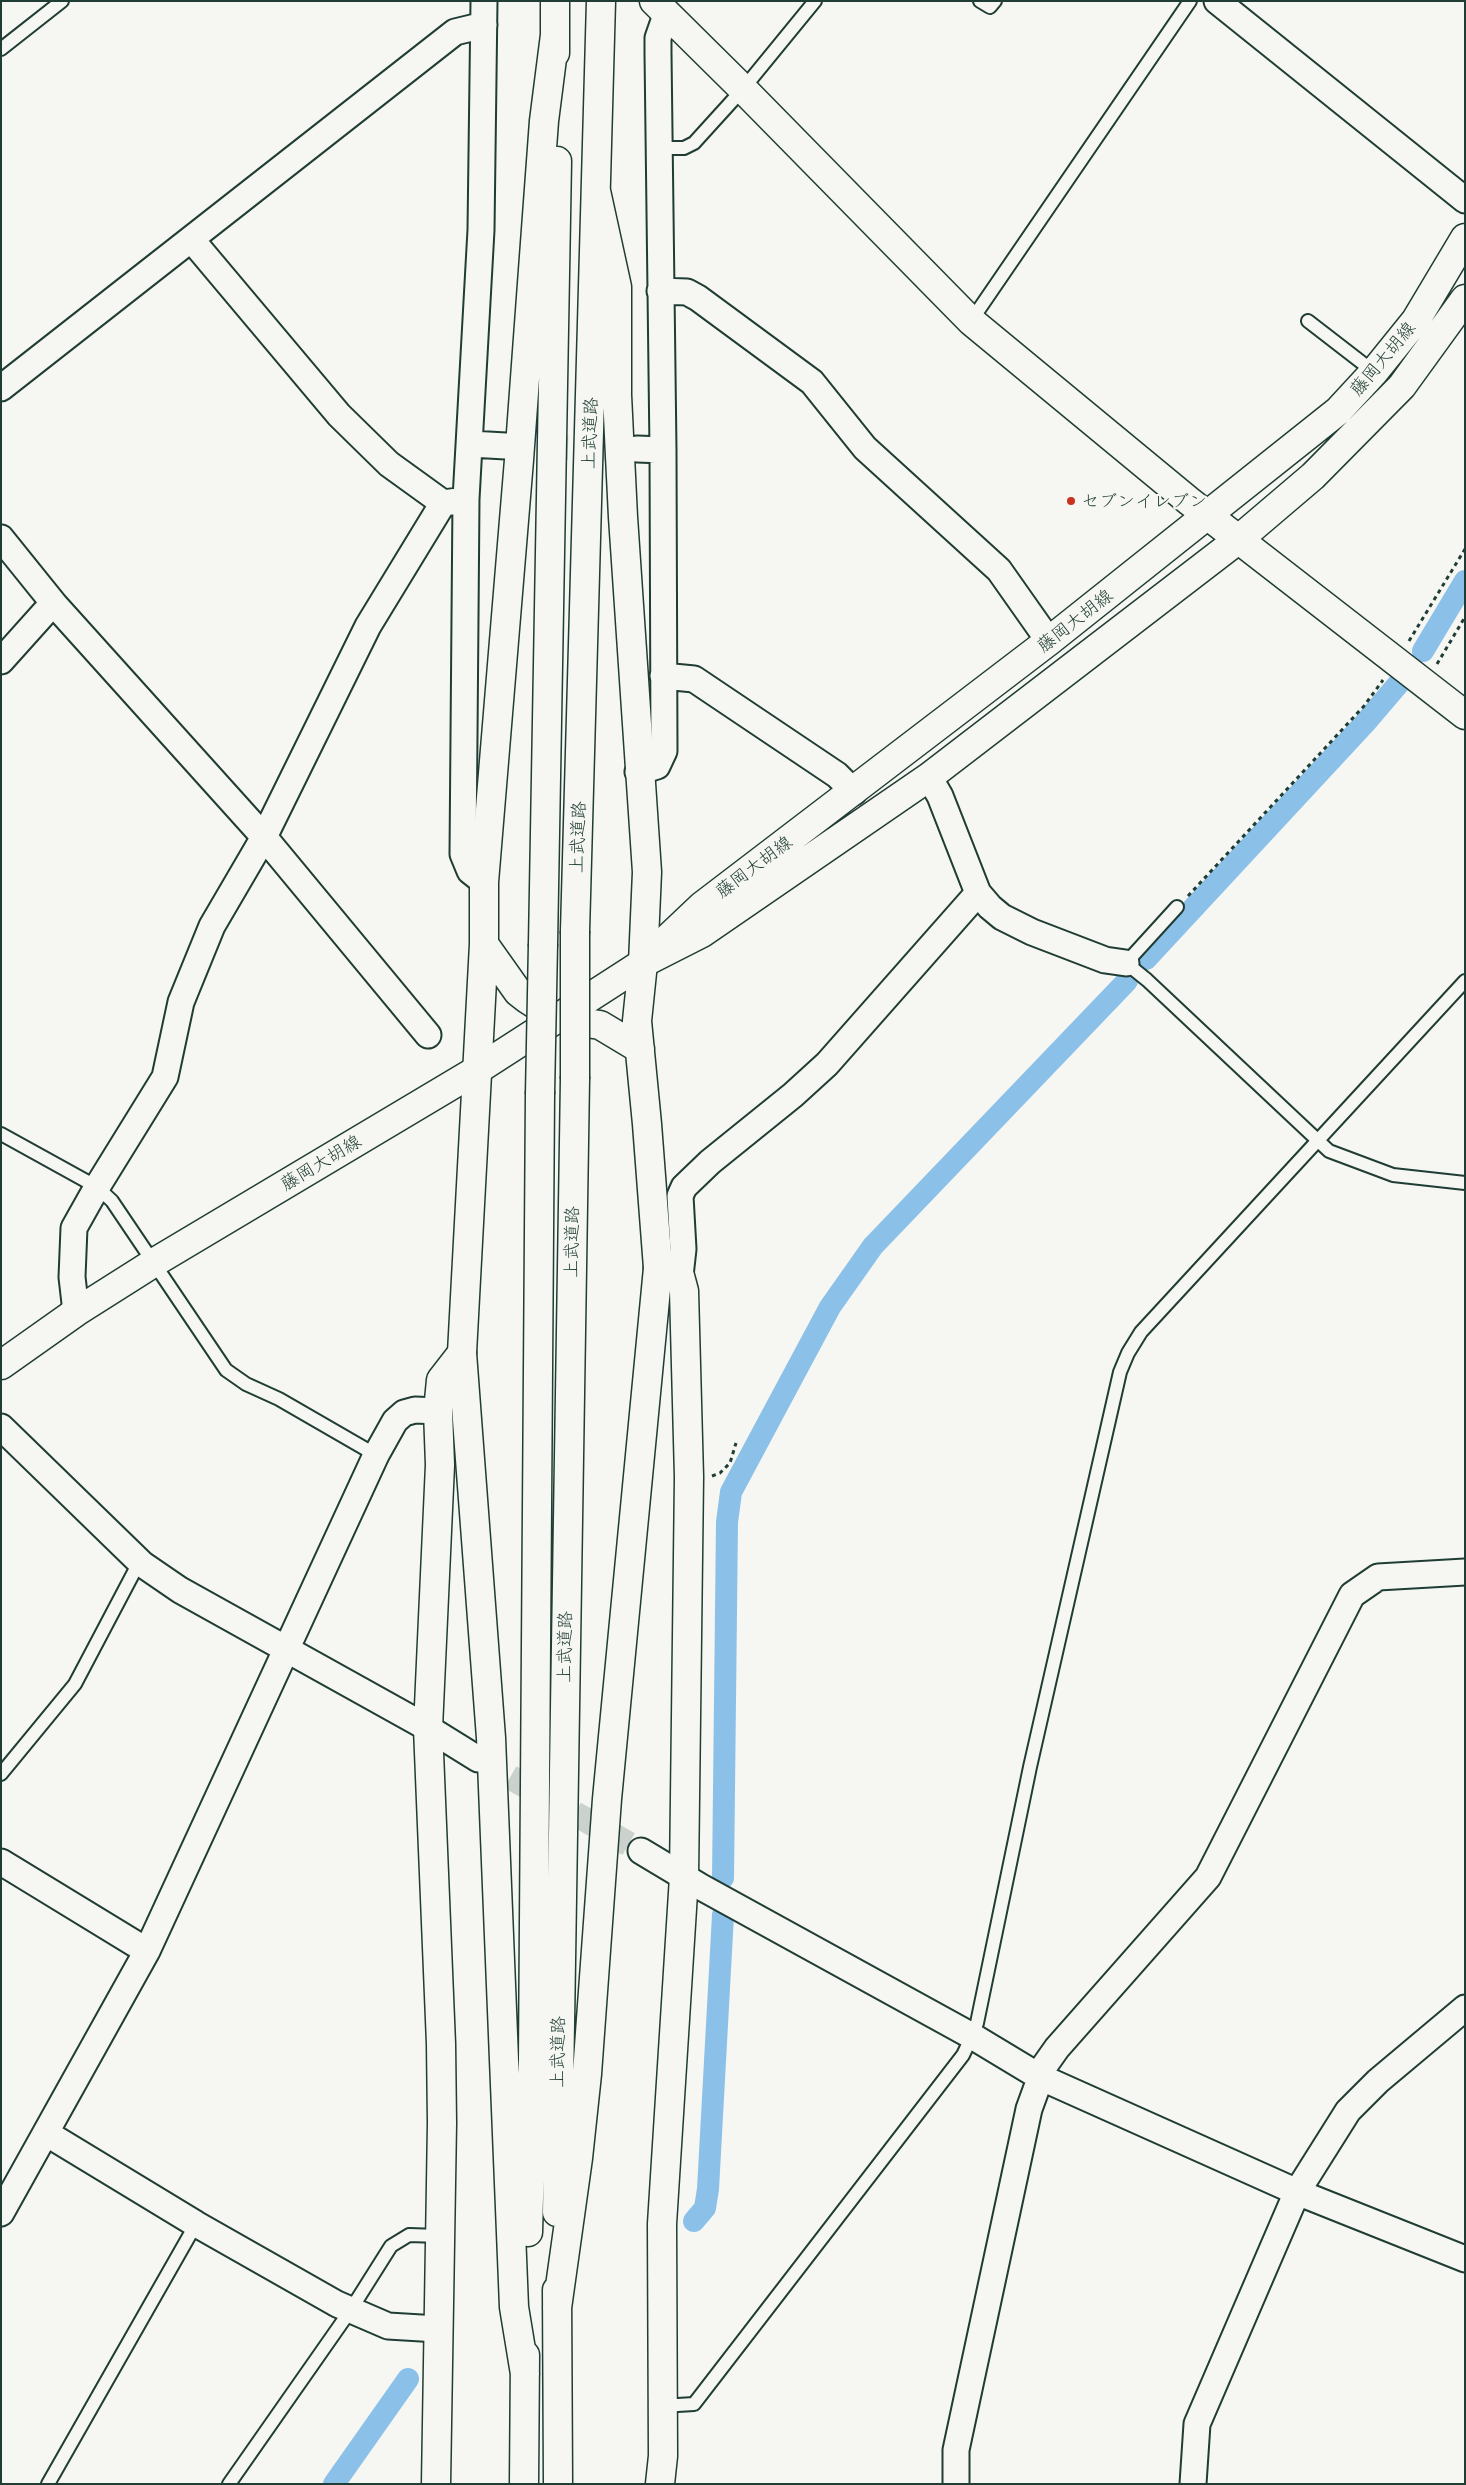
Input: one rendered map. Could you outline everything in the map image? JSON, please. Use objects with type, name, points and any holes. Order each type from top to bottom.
[{"type":"main road","name":"上武道路","points":[[524,2484],[533,2059],[540,1094],[558,191],[555,1]]},
{"type":"main road","name":"上武道路","points":[[558,2484],[557,2132],[575,1079],[575,931],[601,1]]},
{"type":"main road","points":[[660,8],[743,89],[970,321],[1209,516],[1465,715]]},
{"type":"main road","points":[[525,2374],[514,2307],[505,2047],[491,1738],[462,1353],[484,944],[484,882],[519,460],[544,121],[555,35]]},
{"type":"main road","points":[[557,2308],[578,2158],[587,2074],[607,1799],[669,1272],[636,1021],[643,963],[647,872],[638,772],[617,395],[617,287],[596,191]]},
{"type":"main road","name":"藤岡大胡線","points":[[643,963],[702,906],[854,792],[1049,641],[1209,516],[1338,411],[1374,372],[1416,320],[1465,238]]},
{"type":"main road","name":"藤岡大胡線","points":[[1,1365],[76,1312],[155,1262],[477,1070],[643,963],[702,933],[929,777],[1239,539],[1313,476],[1402,386],[1465,299]]},
{"type":"main road","points":[[484,944],[518,992],[558,1019],[600,1025],[640,1049]]},
{"type":"main road","points":[[660,2484],[663,2456],[661,2406],[662,2224],[684,1877],[689,1477],[684,1291],[669,1272]]},
{"type":"main road","points":[[436,2484],[442,2123],[441,2044],[428,1728],[440,1465],[438,1411],[441,1380],[462,1353]]},
{"type":"street","points":[[1216,1],[1465,200]]},
{"type":"street","points":[[638,772],[657,766],[664,751],[664,450],[658,148],[658,38],[660,8]]},
{"type":"street","points":[[1,388],[455,32],[484,13]]},
{"type":"street","points":[[484,13],[482,230],[470,444],[454,501],[463,854],[470,871],[484,882]]},
{"type":"street","points":[[191,239],[340,415],[389,464],[454,501]]},
{"type":"street","points":[[660,291],[687,292],[698,298],[812,382],[865,448],[999,570],[1049,641]]},
{"type":"street","points":[[470,444],[506,446]]},
{"type":"street","points":[[637,449],[664,450]]},
{"type":"street","points":[[76,1312],[72,1277],[74,1228],[165,1077],[173,1051],[181,1002],[212,926],[264,837],[368,626],[454,501]]},
{"type":"street","points":[[1,538],[55,604],[264,837],[428,1036]]},
{"type":"street","points":[[1,661],[55,604]]},
{"type":"street","points":[[663,676],[694,679],[838,776],[854,792]]},
{"type":"street","points":[[929,777],[940,796],[978,893],[990,907],[1014,924],[1105,960],[1126,963]]},
{"type":"street","points":[[669,1272],[683,1249],[680,1196],[684,1187],[710,1162],[793,1095],[827,1064],[978,893]]},
{"type":"street","points":[[1,2213],[148,1951],[376,1455],[395,1421],[404,1413],[415,1410],[438,1411]]},
{"type":"street","points":[[1,1426],[142,1564],[180,1590],[428,1728],[478,1759]]},
{"type":"street","points":[[956,2484],[956,2450],[1029,2109],[1040,2077],[1056,2048],[1208,1877],[1352,1595],[1378,1577],[1465,1572]]},
{"type":"street","points":[[641,1851],[684,1877],[972,2036],[1040,2077],[1297,2192],[1465,2259]]},
{"type":"street","points":[[1,1862],[148,1951]]},
{"type":"street","points":[[1193,2484],[1197,2424],[1297,2192],[1348,2111],[1378,2082],[1465,2008]]},
{"type":"street","points":[[46,2133],[196,2224],[350,2311],[388,2326],[438,2329]]},
{"type":"lane","points":[[1,49],[62,1]]},
{"type":"lane","points":[[658,148],[684,148],[694,143],[743,89],[815,1]]},
{"type":"lane","points":[[980,1],[990,7],[995,1]]},
{"type":"lane","points":[[970,321],[1190,1]]},
{"type":"lane","points":[[1308,321],[1374,372]]},
{"type":"lane","points":[[1177,907],[1126,963],[1147,980],[1328,1150],[1393,1175],[1465,1184]]},
{"type":"lane","points":[[661,2406],[694,2404],[963,2055],[972,2036],[979,2014],[1030,1767],[1120,1372],[1128,1353],[1141,1332],[1465,981]]},
{"type":"lane","points":[[1,1134],[97,1187],[112,1201],[155,1262],[226,1370],[236,1378],[279,1399],[376,1455]]},
{"type":"lane","points":[[1,1774],[75,1684],[134,1572],[142,1564]]},
{"type":"lane","points":[[48,2484],[196,2224]]},
{"type":"lane","points":[[229,2484],[350,2311],[390,2246],[409,2235],[439,2236]]},
{"type":"path","points":[[1177,907],[1364,706],[1396,662],[1465,549]]},
{"type":"path","points":[[1422,682],[1437,665],[1465,617]]},
{"type":"path","points":[[689,1477],[711,1477],[720,1473],[730,1463],[736,1443]]},
{"type":"waterway","points":[[1423,651],[1465,581]]},
{"type":"waterway","points":[[1146,959],[1365,723],[1400,682]]},
{"type":"waterway","points":[[723,1878],[727,1522],[731,1492],[830,1307],[873,1246],[1127,981]]},
{"type":"waterway","points":[[694,2221],[705,2208],[708,2189],[723,1915]]},
{"type":"waterway","points":[[334,2484],[408,2379]]},
{"type":"tunnel","points":[[506,446],[637,449]]},
{"type":"tunnel","points":[[478,1759],[641,1851]]},
{"type":"place","name":"セブンイレブン","points":[[1071,501]]}]
